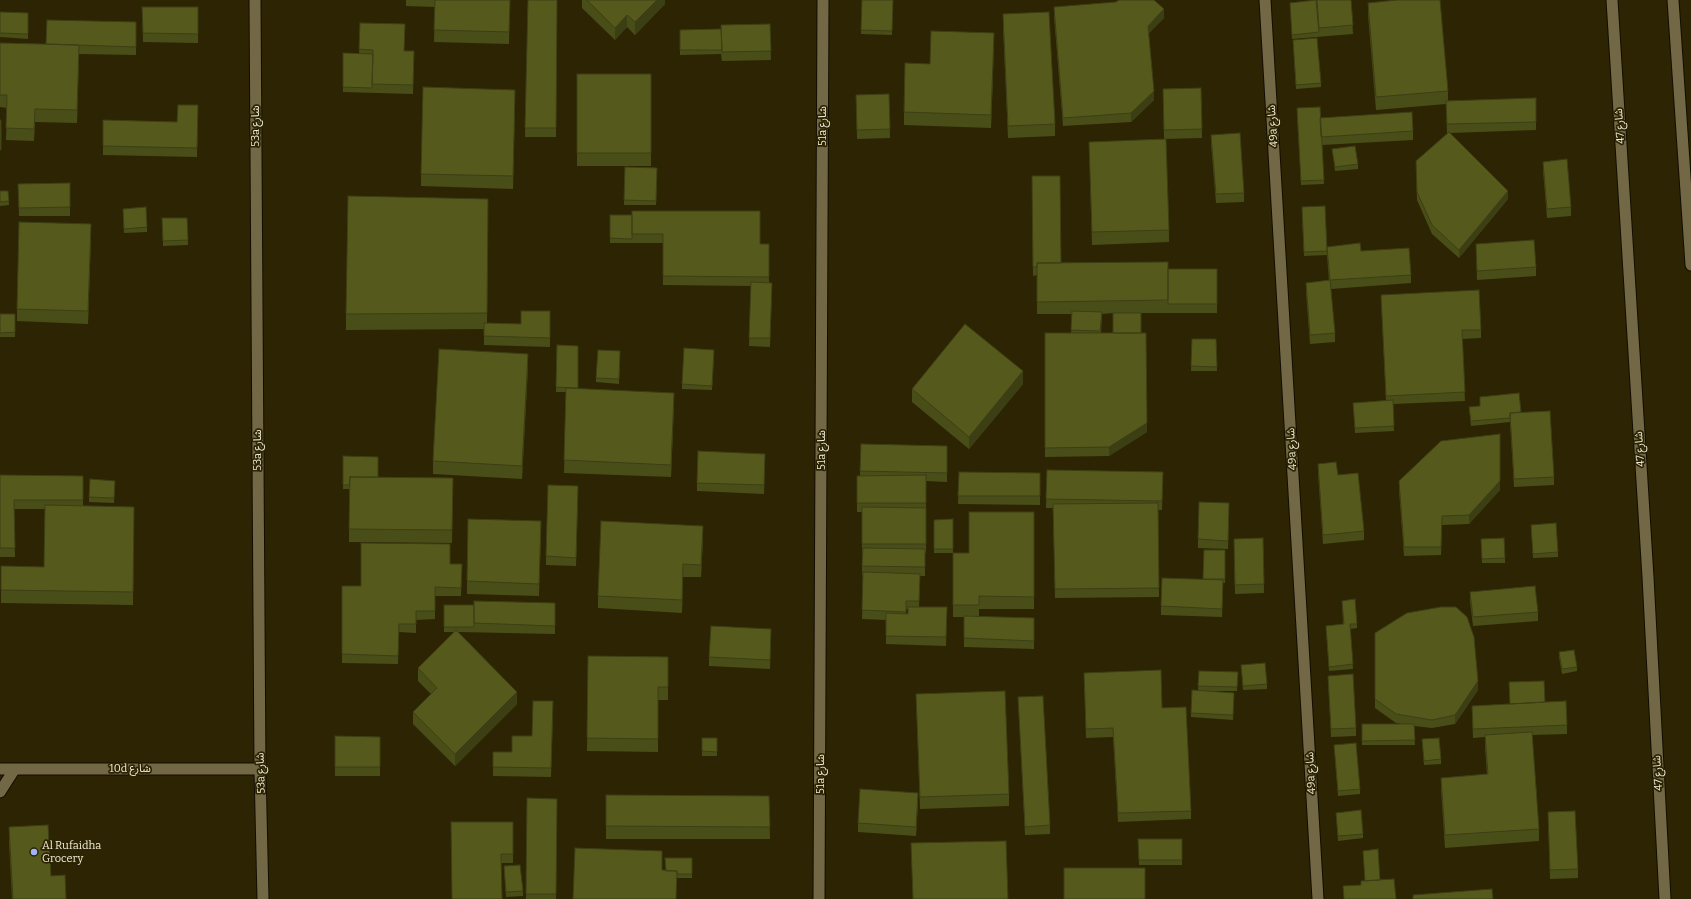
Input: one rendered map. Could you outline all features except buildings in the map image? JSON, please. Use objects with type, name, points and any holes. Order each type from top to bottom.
[{"type":"street","name":"53a شارع","points":[[255,0],[260,768],[263,899]]},
{"type":"street","name":"51a شارع","points":[[820,899],[823,0]]},
{"type":"street","name":"49a شارع","points":[[1265,0],[1318,899]]},
{"type":"street","name":"شارع 47","points":[[1612,0],[1648,577],[1665,899]]},
{"type":"street","points":[[1674,0],[1691,265]]},
{"type":"street","name":"10d شارع","points":[[0,769],[260,768]]},
{"type":"street","points":[[0,792],[14,770]]},
{"type":"place","name":"Al Rufaidha Grocery","points":[[34,852]]}]
